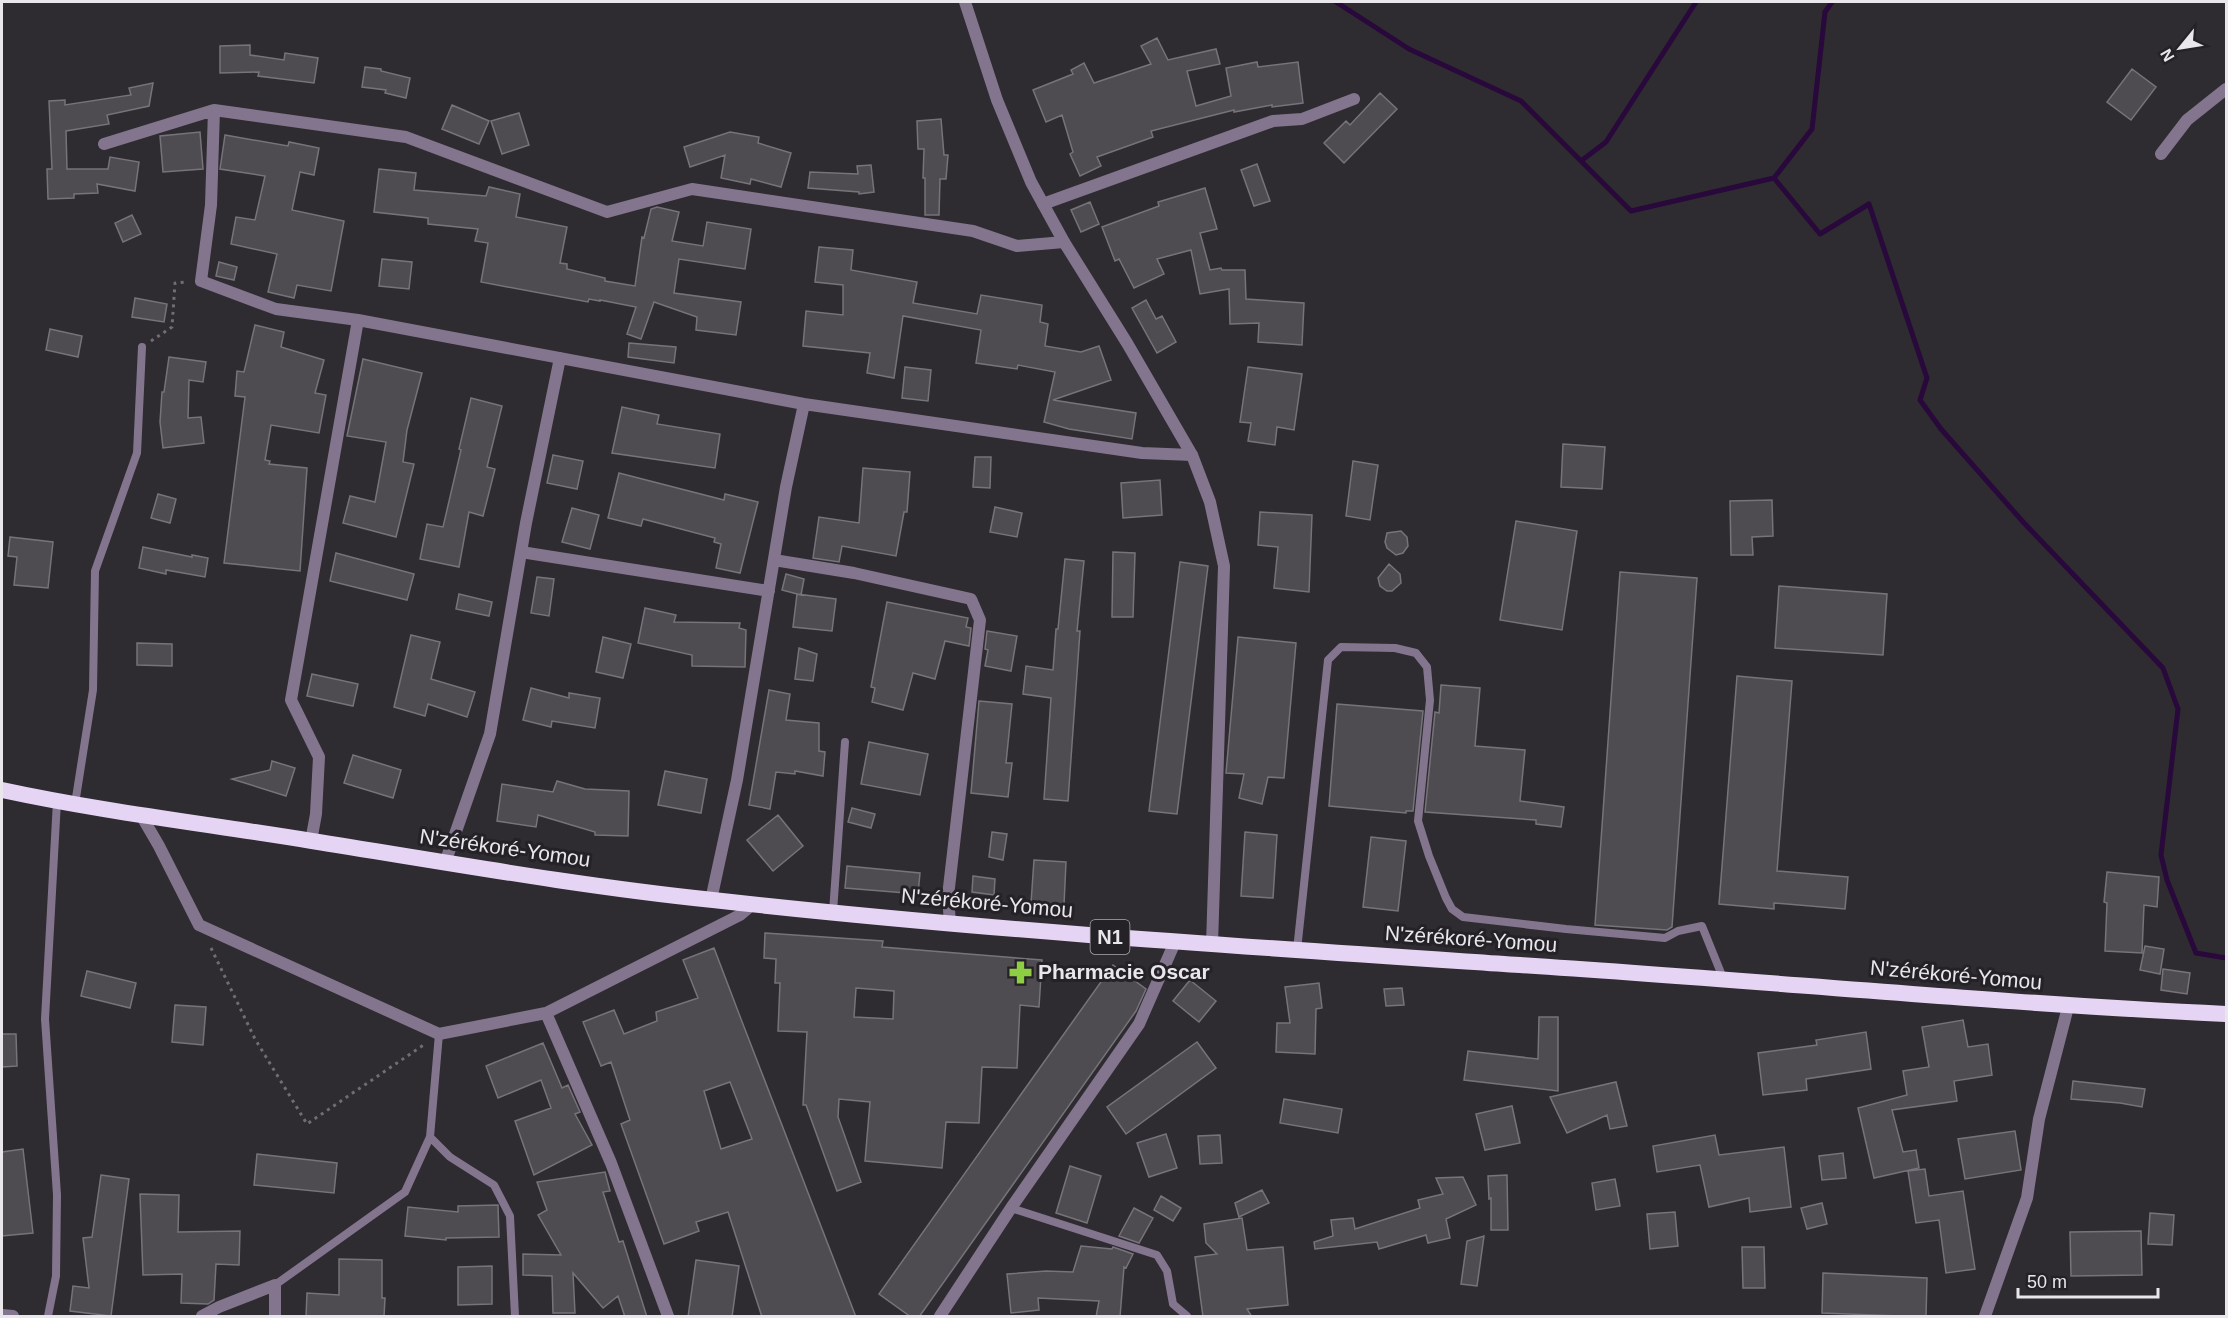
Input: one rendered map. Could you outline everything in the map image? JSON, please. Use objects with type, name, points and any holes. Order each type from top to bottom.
[{"type":"highway","name":"N'zérékoré-Yomou","points":[[2,790],[75,806],[445,863],[711,900],[1212,945],[1723,978],[2068,1007],[2226,1014]]},
{"type":"street","points":[[965,2],[997,100],[1031,182],[1064,242],[1192,455],[1210,502],[1224,566],[1212,945]]},
{"type":"street","points":[[2161,154],[2187,120],[2226,89]]},
{"type":"street","points":[[1043,204],[1273,121],[1302,119],[1354,99]]},
{"type":"street","points":[[104,144],[214,110],[406,137],[607,212],[692,189],[973,231],[1017,246],[1064,242]]},
{"type":"street","points":[[214,110],[211,206],[201,281],[276,309],[358,320],[804,404],[1142,453],[1192,455]]},
{"type":"street","points":[[311,841],[316,814],[319,757],[291,700],[358,320]]},
{"type":"street","points":[[445,863],[490,734],[521,552],[560,358]]},
{"type":"street","points":[[711,900],[737,780],[786,487],[804,404]]},
{"type":"street","points":[[521,552],[769,591]]},
{"type":"street","points":[[774,560],[854,573],[971,599],[980,620],[948,896],[950,923]]},
{"type":"street","points":[[141,815],[200,926],[439,1034],[546,1013],[740,915],[753,904]]},
{"type":"street","points":[[940,1317],[1011,1208],[1139,1024],[1175,942]]},
{"type":"street","points":[[1985,1317],[2027,1198],[2039,1119],[2068,1007]]},
{"type":"street","points":[[546,1013],[611,1163],[668,1317]]},
{"type":"street","points":[[202,1317],[219,1307],[275,1285],[275,1317]]},
{"type":"street","points":[[2,1315],[13,1317]]},
{"type":"lane","points":[[75,806],[93,690],[95,571],[137,453],[142,347]]},
{"type":"lane","points":[[1297,950],[1328,660],[1341,647],[1395,648],[1416,654],[1427,667],[1430,699],[1418,821],[1428,856],[1452,909],[1462,917],[1665,938],[1678,931],[1702,926],[1723,978]]},
{"type":"lane","points":[[833,912],[845,742]]},
{"type":"lane","points":[[48,1317],[57,1276],[57,1195],[45,1019],[57,801]]},
{"type":"lane","points":[[275,1285],[405,1192],[430,1137],[439,1034]]},
{"type":"lane","points":[[430,1137],[450,1157],[494,1185],[510,1216],[515,1317]]},
{"type":"lane","points":[[1011,1208],[1157,1256],[1167,1271],[1173,1304],[1187,1317]]},
{"type":"path","points":[[142,347],[172,327],[175,283],[201,281]]},
{"type":"path","points":[[200,926],[255,1038],[306,1125],[439,1034]]},
{"type":"building","points":[[1157,38],[1168,60],[1216,49],[1220,64],[1187,71],[1196,106],[1231,96],[1226,68],[1257,62],[1258,67],[1298,62],[1303,103],[1272,107],[1272,105],[1234,112],[1234,110],[1151,131],[1153,137],[1097,157],[1101,166],[1080,176],[1070,154],[1073,152],[1062,115],[1046,122],[1033,90],[1073,74],[1071,70],[1084,63],[1094,83],[1151,64],[1141,46]]},
{"type":"building","points":[[250,45],[250,55],[284,60],[285,53],[318,58],[314,83],[258,76],[259,72],[220,73],[220,46]]},
{"type":"building","points":[[365,67],[381,69],[381,71],[410,78],[406,98],[385,93],[386,90],[362,87]]},
{"type":"building","points":[[2132,69],[2156,87],[2131,120],[2107,102]]},
{"type":"building","points":[[153,83],[149,106],[107,115],[109,124],[66,131],[67,169],[108,169],[110,157],[139,162],[135,191],[97,184],[98,193],[74,194],[74,198],[48,199],[47,169],[52,169],[49,101],[65,100],[65,105],[131,95],[129,88]]},
{"type":"building","points":[[1380,93],[1397,109],[1344,163],[1324,143],[1346,121],[1350,125]]},
{"type":"building","points":[[452,105],[489,121],[479,144],[442,129]]},
{"type":"building","points":[[519,113],[529,145],[502,154],[491,121]]},
{"type":"building","points":[[941,119],[944,155],[948,155],[946,179],[940,179],[939,215],[925,215],[924,149],[918,149],[917,121]]},
{"type":"building","points":[[200,132],[203,169],[163,172],[160,136]]},
{"type":"building","points":[[730,132],[759,137],[758,143],[791,153],[781,187],[751,179],[750,184],[721,178],[725,155],[690,167],[684,147]]},
{"type":"building","points":[[225,135],[288,146],[289,142],[319,148],[314,175],[300,172],[292,210],[344,221],[331,291],[297,285],[294,298],[268,292],[277,254],[231,244],[236,217],[255,220],[265,176],[220,169]]},
{"type":"building","points":[[1257,164],[1270,201],[1254,206],[1241,170]]},
{"type":"building","points":[[871,165],[874,192],[859,194],[859,192],[808,188],[810,172],[858,174],[857,166]]},
{"type":"building","points":[[379,169],[416,173],[414,190],[486,196],[489,187],[520,194],[516,217],[567,227],[560,263],[567,264],[567,269],[605,278],[605,281],[635,286],[642,237],[644,238],[651,209],[657,207],[679,212],[672,241],[703,246],[707,222],[751,229],[745,269],[679,259],[674,293],[741,302],[736,335],[696,330],[697,317],[654,302],[641,339],[627,334],[636,307],[600,300],[589,299],[588,302],[481,282],[488,243],[475,241],[478,229],[428,224],[428,218],[374,212]]},
{"type":"building","points":[[1205,188],[1217,229],[1200,233],[1210,270],[1221,268],[1222,270],[1245,270],[1246,299],[1304,303],[1302,345],[1258,342],[1259,323],[1230,324],[1229,289],[1200,294],[1191,250],[1157,259],[1164,274],[1134,288],[1119,259],[1115,261],[1102,227],[1159,206],[1158,202]]},
{"type":"building","points":[[1090,202],[1099,224],[1081,232],[1071,210]]},
{"type":"building","points":[[132,215],[141,234],[123,242],[115,223]]},
{"type":"building","points":[[819,247],[853,250],[851,270],[917,282],[913,303],[977,314],[981,295],[1042,305],[1040,322],[1048,324],[1045,346],[1081,352],[1099,346],[1111,380],[1053,400],[1136,413],[1132,439],[1069,429],[1044,422],[1055,372],[1018,365],[1017,369],[976,363],[981,330],[903,316],[894,378],[867,373],[870,353],[803,346],[806,311],[843,315],[843,285],[815,282]]},
{"type":"building","points":[[382,259],[412,262],[409,289],[379,286]]},
{"type":"building","points":[[219,262],[237,267],[234,280],[216,276]]},
{"type":"building","points":[[135,298],[167,304],[164,322],[132,317]]},
{"type":"building","points":[[1146,300],[1156,319],[1162,316],[1176,342],[1157,353],[1132,308]]},
{"type":"building","points":[[255,325],[284,332],[281,347],[324,360],[315,393],[326,395],[319,433],[271,425],[265,460],[270,461],[269,464],[307,468],[300,571],[224,563],[245,397],[235,396],[237,371],[244,372]]},
{"type":"building","points":[[50,329],[82,336],[78,357],[46,350]]},
{"type":"building","points":[[629,343],[676,347],[674,363],[628,357]]},
{"type":"building","points":[[169,357],[206,362],[203,382],[189,380],[188,418],[201,417],[204,443],[163,448],[160,422],[162,392],[164,392]]},
{"type":"building","points":[[363,359],[422,373],[407,430],[403,462],[414,464],[396,537],[343,523],[350,496],[375,502],[386,442],[347,436]]},
{"type":"building","points":[[905,367],[931,370],[928,401],[902,398]]},
{"type":"building","points":[[1248,367],[1302,374],[1294,430],[1277,427],[1275,445],[1248,441],[1251,423],[1240,422]]},
{"type":"building","points":[[471,398],[502,406],[487,467],[495,469],[483,516],[469,512],[459,567],[420,559],[427,524],[443,527]]},
{"type":"building","points":[[622,407],[659,415],[657,424],[720,434],[715,468],[612,453]]},
{"type":"building","points":[[1563,444],[1605,447],[1602,489],[1561,487]]},
{"type":"building","points":[[553,455],[583,461],[577,489],[547,483]]},
{"type":"building","points":[[975,457],[991,457],[990,488],[973,487]]},
{"type":"building","points":[[1353,461],[1378,465],[1370,520],[1346,516]]},
{"type":"building","points":[[863,468],[910,472],[907,512],[904,512],[896,556],[842,546],[839,562],[813,558],[819,517],[859,523]]},
{"type":"building","points":[[619,473],[724,500],[725,494],[758,502],[740,573],[716,568],[721,544],[714,542],[715,538],[643,519],[641,526],[608,518]]},
{"type":"building","points":[[1160,480],[1162,515],[1123,518],[1121,483]]},
{"type":"building","points":[[158,494],[176,499],[170,523],[151,518]]},
{"type":"building","points":[[1772,500],[1773,536],[1752,537],[1753,555],[1731,555],[1730,501]]},
{"type":"building","points":[[995,507],[1022,513],[1017,537],[990,532]]},
{"type":"building","points":[[572,508],[599,515],[590,549],[562,542]]},
{"type":"building","points":[[1260,512],[1312,515],[1309,592],[1274,588],[1278,547],[1258,545]]},
{"type":"building","points":[[1516,521],[1577,531],[1562,630],[1500,620]]},
{"type":"building","points":[[1401,531],[1407,537],[1408,546],[1403,553],[1396,555],[1387,548],[1385,542],[1387,533]]},
{"type":"building","points":[[10,537],[53,542],[48,588],[14,585],[17,557],[8,556]]},
{"type":"building","points":[[143,547],[208,558],[205,577],[166,570],[166,574],[139,568]]},
{"type":"building","points":[[1113,552],[1135,553],[1133,617],[1112,617]]},
{"type":"building","points":[[336,553],[414,574],[407,600],[330,581]]},
{"type":"building","points":[[1065,559],[1084,561],[1077,631],[1080,631],[1068,801],[1044,799],[1051,698],[1023,694],[1026,666],[1053,670]]},
{"type":"building","points":[[1180,562],[1208,566],[1177,814],[1149,811]]},
{"type":"building","points":[[1389,564],[1400,574],[1401,583],[1392,591],[1387,591],[1380,586],[1378,578]]},
{"type":"building","points":[[1620,572],[1697,578],[1672,927],[1667,930],[1595,925]]},
{"type":"building","points":[[786,574],[804,579],[801,595],[782,590]]},
{"type":"building","points":[[537,577],[554,579],[549,616],[531,613]]},
{"type":"building","points":[[1779,586],[1887,594],[1883,655],[1775,648]]},
{"type":"building","points":[[459,594],[492,602],[489,616],[456,609]]},
{"type":"building","points":[[797,594],[836,599],[832,631],[793,627]]},
{"type":"building","points":[[887,602],[968,618],[966,627],[971,628],[969,646],[945,641],[935,679],[913,673],[903,710],[872,702],[875,688],[871,687]]},
{"type":"building","points":[[645,608],[676,615],[674,622],[740,623],[739,628],[746,630],[745,667],[692,666],[692,655],[638,643]]},
{"type":"building","points":[[987,631],[1017,636],[1011,671],[985,666],[988,650],[985,649]]},
{"type":"building","points":[[411,635],[440,642],[431,679],[475,692],[467,717],[428,704],[425,716],[394,707]]},
{"type":"building","points":[[603,637],[631,644],[623,678],[596,672]]},
{"type":"building","points":[[1238,637],[1296,643],[1284,778],[1268,777],[1262,804],[1239,798],[1244,774],[1226,773]]},
{"type":"building","points":[[137,643],[172,644],[172,666],[137,665]]},
{"type":"building","points":[[799,648],[817,654],[813,681],[795,679]]},
{"type":"building","points":[[312,674],[358,684],[353,706],[307,696]]},
{"type":"building","points":[[1737,676],[1792,681],[1777,871],[1848,877],[1845,909],[1774,903],[1774,909],[1719,904]]},
{"type":"building","points":[[1441,685],[1480,688],[1475,746],[1525,750],[1520,801],[1564,807],[1561,827],[1536,824],[1536,820],[1425,812],[1435,712],[1439,713]]},
{"type":"building","points":[[531,688],[569,698],[569,693],[600,698],[595,728],[552,721],[551,727],[523,720]]},
{"type":"building","points":[[769,690],[790,694],[786,720],[819,723],[819,751],[825,752],[823,776],[795,771],[795,774],[776,772],[770,809],[749,805]]},
{"type":"building","points":[[979,701],[1012,704],[1006,763],[1012,763],[1008,797],[971,793]]},
{"type":"building","points":[[1337,704],[1423,711],[1413,811],[1406,811],[1406,813],[1329,806]]},
{"type":"building","points":[[869,742],[928,754],[920,795],[861,784]]},
{"type":"building","points":[[353,755],[401,770],[393,798],[344,783]]},
{"type":"building","points":[[272,761],[295,768],[286,796],[232,779],[270,770]]},
{"type":"building","points":[[665,771],[707,779],[701,813],[658,805]]},
{"type":"building","points":[[557,781],[585,789],[629,791],[628,836],[595,835],[595,832],[538,815],[536,827],[497,821],[502,784],[553,792]]},
{"type":"building","points":[[852,808],[875,814],[871,828],[848,822]]},
{"type":"building","points":[[778,815],[803,846],[773,871],[747,840]]},
{"type":"building","points":[[992,832],[1007,834],[1003,860],[989,857]]},
{"type":"building","points":[[1245,832],[1277,835],[1273,898],[1241,896]]},
{"type":"building","points":[[1371,837],[1406,841],[1398,911],[1363,907]]},
{"type":"building","points":[[1034,860],[1066,862],[1064,905],[1031,903]]},
{"type":"building","points":[[847,866],[920,873],[918,894],[845,888]]},
{"type":"building","points":[[2107,872],[2159,877],[2157,907],[2144,905],[2142,953],[2105,951],[2107,903],[2104,902]]},
{"type":"building","points":[[973,876],[995,879],[994,895],[972,892]]},
{"type":"building","points":[[765,933],[883,941],[882,947],[1042,960],[1039,1007],[1020,1005],[1017,1068],[982,1067],[979,1123],[946,1122],[942,1168],[865,1161],[870,1102],[839,1099],[838,1117],[861,1182],[837,1191],[806,1105],[803,1105],[807,1032],[778,1031],[780,983],[775,983],[776,959],[764,958]],"holes":[[[856,988],[894,991],[893,1019],[854,1017]]]},
{"type":"building","points":[[2145,946],[2164,949],[2160,974],[2140,970]]},
{"type":"building","points":[[714,948],[856,1317],[762,1317],[728,1212],[696,1222],[699,1231],[664,1244],[621,1124],[630,1120],[611,1062],[601,1066],[583,1022],[614,1010],[624,1034],[657,1021],[656,1012],[698,998],[683,960]],"holes":[[[730,1082],[752,1139],[721,1149],[704,1091]]]},
{"type":"building","points":[[1113,965],[1146,989],[1136,1011],[919,1317],[911,1317],[879,1294]]},
{"type":"building","points":[[2163,969],[2190,973],[2187,994],[2161,990]]},
{"type":"building","points":[[87,971],[136,983],[130,1008],[81,996]]},
{"type":"building","points":[[1190,980],[1216,1001],[1199,1022],[1173,1001]]},
{"type":"building","points":[[1319,983],[1322,1008],[1316,1009],[1315,1054],[1276,1052],[1277,1023],[1290,1023],[1285,987]]},
{"type":"building","points":[[1402,988],[1404,1005],[1386,1006],[1384,989]]},
{"type":"building","points":[[175,1005],[206,1007],[203,1045],[172,1042]]},
{"type":"building","points":[[1539,1017],[1558,1017],[1558,1091],[1464,1080],[1468,1051],[1538,1059]]},
{"type":"building","points":[[1963,1020],[1968,1047],[1988,1044],[1992,1075],[1954,1081],[1957,1101],[1892,1110],[1903,1152],[1916,1150],[1919,1168],[1874,1178],[1858,1108],[1907,1095],[1903,1071],[1929,1067],[1922,1027]]},
{"type":"building","points":[[1866,1032],[1871,1069],[1806,1079],[1807,1090],[1763,1095],[1758,1053],[1817,1045],[1816,1040]]},
{"type":"building","points":[[2,1034],[16,1034],[17,1066],[2,1067]]},
{"type":"building","points":[[1197,1042],[1216,1068],[1126,1134],[1107,1107]]},
{"type":"building","points":[[543,1043],[562,1088],[568,1085],[580,1112],[575,1114],[592,1145],[534,1175],[515,1121],[551,1108],[541,1080],[498,1098],[486,1066]]},
{"type":"building","points":[[2073,1081],[2145,1089],[2142,1107],[2071,1099]]},
{"type":"building","points":[[1616,1082],[1627,1126],[1610,1129],[1607,1115],[1567,1133],[1550,1097]]},
{"type":"building","points":[[1284,1099],[1342,1109],[1338,1133],[1280,1123]]},
{"type":"building","points":[[1512,1106],[1520,1143],[1485,1150],[1476,1114]]},
{"type":"building","points":[[2015,1131],[2021,1170],[1965,1179],[1958,1139]]},
{"type":"building","points":[[1166,1134],[1177,1168],[1149,1177],[1137,1143]]},
{"type":"building","points":[[1220,1135],[1222,1163],[1200,1164],[1198,1136]]},
{"type":"building","points":[[1715,1135],[1719,1155],[1784,1147],[1791,1207],[1750,1212],[1749,1198],[1709,1207],[1700,1165],[1657,1172],[1653,1146]]},
{"type":"building","points":[[23,1149],[33,1233],[2,1236],[2,1152]]},
{"type":"building","points":[[1843,1153],[1846,1178],[1822,1180],[1819,1156]]},
{"type":"building","points":[[257,1154],[337,1163],[334,1193],[254,1185]]},
{"type":"building","points":[[1070,1166],[1101,1176],[1087,1223],[1056,1213]]},
{"type":"building","points":[[1925,1169],[1929,1196],[1963,1191],[1975,1269],[1946,1273],[1939,1220],[1916,1223],[1908,1171]]},
{"type":"building","points":[[605,1172],[610,1191],[603,1192],[619,1242],[623,1241],[647,1317],[625,1317],[618,1296],[603,1308],[573,1273],[575,1313],[553,1313],[552,1276],[523,1275],[523,1254],[561,1255],[538,1215],[547,1210],[537,1182]]},
{"type":"building","points":[[101,1175],[129,1179],[111,1316],[70,1311],[73,1286],[89,1288],[83,1238],[92,1237]]},
{"type":"building","points":[[1507,1175],[1508,1230],[1491,1230],[1488,1176]]},
{"type":"building","points":[[1463,1177],[1476,1205],[1446,1219],[1450,1238],[1428,1243],[1426,1235],[1379,1249],[1377,1242],[1315,1249],[1314,1242],[1333,1236],[1331,1220],[1353,1218],[1355,1229],[1420,1208],[1418,1200],[1443,1194],[1436,1178]]},
{"type":"building","points":[[1615,1179],[1620,1206],[1596,1210],[1592,1183]]},
{"type":"building","points":[[1262,1190],[1269,1203],[1239,1217],[1235,1203]]},
{"type":"building","points":[[140,1194],[179,1195],[178,1232],[240,1231],[239,1265],[216,1264],[214,1300],[208,1304],[181,1303],[182,1274],[143,1275]]},
{"type":"building","points":[[1161,1196],[1181,1208],[1173,1221],[1154,1210]]},
{"type":"building","points":[[1822,1203],[1827,1224],[1807,1229],[1801,1208]]},
{"type":"building","points":[[498,1205],[499,1237],[446,1238],[446,1240],[405,1236],[408,1207],[458,1212],[458,1206]]},
{"type":"building","points":[[1134,1208],[1153,1218],[1139,1243],[1119,1236]]},
{"type":"building","points":[[1675,1212],[1678,1246],[1650,1249],[1647,1214]]},
{"type":"building","points":[[2150,1213],[2174,1215],[2172,1245],[2148,1244]]},
{"type":"building","points":[[1242,1218],[1247,1250],[1283,1247],[1288,1305],[1247,1309],[1252,1317],[1203,1317],[1195,1257],[1217,1254],[1206,1243],[1204,1224]]},
{"type":"building","points":[[2141,1231],[2142,1275],[2071,1276],[2070,1232]]},
{"type":"building","points":[[1484,1236],[1477,1286],[1461,1284],[1467,1241]]},
{"type":"building","points":[[1081,1246],[1112,1249],[1113,1247],[1133,1254],[1126,1268],[1124,1267],[1120,1317],[1096,1317],[1099,1301],[1038,1298],[1039,1310],[1011,1313],[1007,1274],[1046,1271],[1073,1272]]},
{"type":"building","points":[[1742,1247],[1764,1247],[1765,1288],[1743,1288]]},
{"type":"building","points":[[339,1259],[382,1260],[384,1317],[306,1317],[307,1293],[339,1295]]},
{"type":"building","points":[[696,1260],[739,1266],[732,1317],[688,1317]]},
{"type":"building","points":[[492,1266],[492,1304],[458,1305],[458,1267]]},
{"type":"building","points":[[1823,1273],[1927,1278],[1926,1317],[1822,1313]]},
{"type":"waterway","points":[[1336,2],[1409,49],[1521,101],[1631,211],[1774,178],[1820,234],[1869,204],[1927,378],[1920,400],[1941,429],[2024,523],[2163,668],[2178,709],[2161,855],[2167,880],[2196,953],[2226,958]]},
{"type":"waterway","points":[[1581,161],[1606,142],[1696,2]]},
{"type":"waterway","points":[[1774,178],[1812,129],[1825,12],[1832,2]]},
{"type":"place","name":"Pharmacie Oscar","points":[[1020,972]]}]
